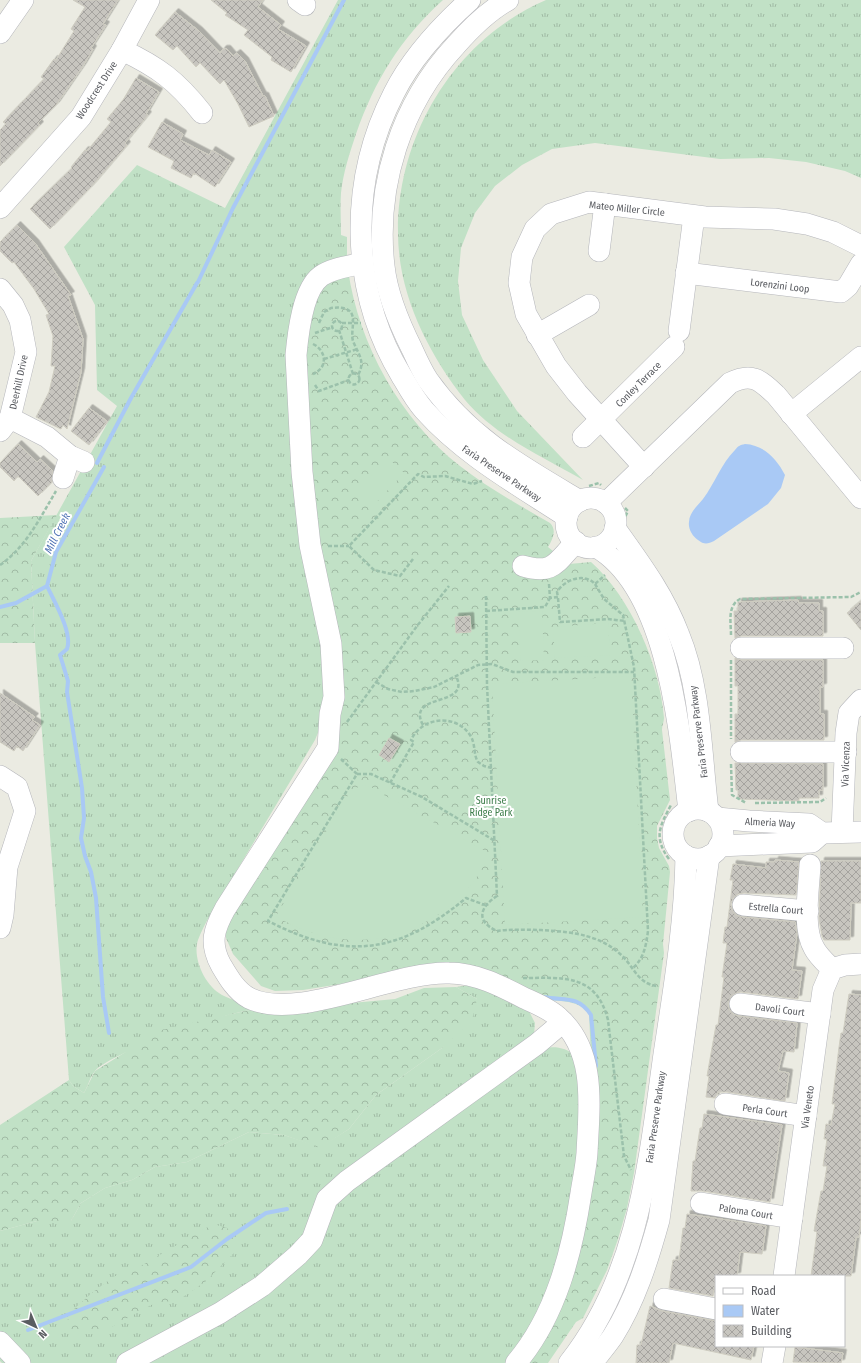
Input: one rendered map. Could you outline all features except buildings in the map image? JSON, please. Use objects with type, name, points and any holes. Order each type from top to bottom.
[{"type":"street","points":[[0,33],[22,0]]},
{"type":"street","name":"Woodcrest Drive","points":[[0,208],[81,117],[122,50],[149,0]]},
{"type":"street","name":"Faria Preserve Parkway","points":[[470,0],[442,25],[416,58],[394,93],[377,132],[366,170],[362,208],[365,283],[376,320],[389,355],[423,409],[470,453],[567,517]]},
{"type":"street","name":"Faria Preserve Parkway","points":[[508,0],[499,5],[470,29],[444,57],[423,88],[404,123],[392,159],[385,195],[384,267],[394,308],[405,335],[428,379],[452,410],[484,441],[506,457],[580,501]]},
{"type":"street","points":[[122,50],[159,69],[186,92],[202,113]]},
{"type":"street","name":"Mateo Miller Circle","points":[[644,466],[601,420],[556,366],[526,314],[519,283],[522,257],[535,229],[552,214],[590,202],[694,216],[774,219],[807,224],[833,232],[861,246]]},
{"type":"street","points":[[599,251],[605,204]]},
{"type":"street","points":[[686,273],[694,216]]},
{"type":"street","points":[[363,263],[322,275],[314,284],[304,306],[297,336],[296,355],[302,472],[310,546],[331,644],[334,697],[330,714],[328,748],[216,926],[213,940],[216,956],[227,975],[238,989],[249,997],[267,1004],[285,1005],[333,997],[409,977],[448,972],[473,976],[498,985],[531,1001],[558,1017],[574,1034],[586,1064],[589,1105],[586,1159],[577,1219],[564,1269],[550,1306],[533,1341],[516,1363]]},
{"type":"street","name":"Lorenzini Loop","points":[[686,273],[841,292],[848,286],[861,264]]},
{"type":"street","name":"Conley Terrace","points":[[583,437],[601,420],[676,339],[686,273]]},
{"type":"street","name":"Deerhill Drive","points":[[0,289],[13,305],[20,320],[26,352],[5,424]]},
{"type":"street","points":[[537,335],[589,305]]},
{"type":"street","points":[[792,414],[861,357]]},
{"type":"street","points":[[606,503],[730,383],[740,378],[751,377],[761,381],[776,395],[861,498]]},
{"type":"street","points":[[5,424],[47,437],[77,459],[63,478]]},
{"type":"street","points":[[594,498],[606,503],[615,514],[615,528],[608,540],[596,547],[582,546],[576,542],[567,528],[567,517],[570,510],[580,501],[594,498]]},
{"type":"street","name":"Faria Preserve Parkway","points":[[615,528],[650,576],[666,605],[680,636],[690,671],[696,703],[696,810]]},
{"type":"street","points":[[523,566],[537,570],[546,570],[576,542]]},
{"type":"street","name":"Faria Preserve Parkway","points":[[592,1363],[613,1336],[631,1300],[647,1262],[659,1220],[714,851],[722,831],[696,810],[683,758],[668,670],[658,637],[645,605],[628,577],[610,555],[596,547]]},
{"type":"street","points":[[734,650],[843,648]]},
{"type":"street","name":"Via Vicenza","points":[[852,832],[846,752],[849,713],[861,700]]},
{"type":"street","points":[[735,750],[846,752]]},
{"type":"street","points":[[0,776],[17,787],[25,811],[7,866],[3,915],[0,928]]},
{"type":"street","points":[[678,859],[680,851],[673,837],[676,821],[696,810]]},
{"type":"street","name":"Almeria Way","points":[[696,810],[749,822],[809,824],[822,833],[852,832]]},
{"type":"street","name":"Almeria Way","points":[[678,859],[693,858],[714,851],[812,842],[822,833]]},
{"type":"street","name":"Faria Preserve Parkway","points":[[569,1363],[596,1322],[615,1285],[629,1248],[640,1205],[649,1163],[680,946],[685,893],[678,859]]},
{"type":"street","name":"Estrella Court","points":[[810,865],[808,911],[809,936],[814,948],[832,969]]},
{"type":"street","name":"Estrella Court","points":[[743,905],[808,911]]},
{"type":"street","points":[[832,969],[846,965],[861,964]]},
{"type":"street","name":"Via Veneto","points":[[784,1275],[823,990],[826,979],[832,969]]},
{"type":"street","name":"Davoli Court","points":[[740,1004],[820,1014]]},
{"type":"street","points":[[128,1363],[220,1312],[262,1286],[298,1255],[312,1240],[327,1199],[347,1181],[537,1044],[563,1022]]},
{"type":"street","name":"Perla Court","points":[[725,1104],[806,1116]]},
{"type":"street","name":"Paloma Court","points":[[701,1204],[792,1218]]},
{"type":"street","points":[[664,1299],[715,1309]]},
{"type":"street","points":[[0,1342],[20,1363]]},
{"type":"street","points":[[772,1363],[775,1347]]},
{"type":"path","points":[[349,380],[351,384],[356,384],[359,380],[358,375],[362,364],[358,349],[353,339],[353,316],[345,309],[331,308],[324,312],[315,333],[312,344],[322,351],[324,359],[319,372],[311,375],[319,391],[349,380],[353,374]]},
{"type":"path","points":[[315,333],[333,327],[335,322],[339,321],[342,323],[364,323]]},
{"type":"path","points":[[339,330],[342,328],[342,323]]},
{"type":"path","points":[[333,327],[335,330],[339,330]]},
{"type":"path","points":[[339,330],[353,374]]},
{"type":"path","points":[[324,359],[358,349]]},
{"type":"path","points":[[353,374],[358,375]]},
{"type":"path","points":[[349,546],[418,474],[424,477],[445,476],[473,484],[482,481]]},
{"type":"path","points":[[0,565],[13,556],[28,538],[63,478]]},
{"type":"path","points":[[310,546],[349,546],[374,570],[400,576],[413,559]]},
{"type":"path","points":[[595,584],[607,573]]},
{"type":"path","points":[[625,621],[608,619],[560,622],[557,592],[560,586],[565,582],[584,578],[590,579],[595,584],[604,599],[621,612],[625,621],[634,672],[648,931],[642,957],[632,968]]},
{"type":"path","points":[[486,611],[545,607],[550,598],[549,582]]},
{"type":"path","points":[[346,724],[449,586]]},
{"type":"path","points":[[827,796],[822,802],[746,803],[732,796],[735,750],[734,650],[731,611],[734,604],[740,599],[851,597],[861,592]]},
{"type":"path","points":[[486,596],[487,665],[496,842],[497,896],[485,905],[482,911],[482,918],[486,924],[497,931],[510,929],[586,936],[608,945],[627,960],[640,980],[652,986],[661,986]]},
{"type":"path","points":[[550,598],[558,598]]},
{"type":"path","points":[[376,682],[388,689],[409,692],[434,687],[478,665],[502,667],[513,672],[634,672]]},
{"type":"path","points":[[423,725],[420,715],[421,710],[431,703],[450,696],[456,691],[459,683],[456,676]]},
{"type":"path","points":[[390,783],[414,742],[411,740],[412,737],[423,725],[442,720],[458,724],[464,729],[472,738],[478,762],[484,766],[492,768]]},
{"type":"path","points":[[352,768],[357,774]]},
{"type":"path","points":[[357,774],[371,774],[422,797],[496,842]]},
{"type":"path","points":[[357,774],[268,921],[287,930],[327,944],[364,946],[397,940],[421,931],[450,913],[466,898],[485,905]]},
{"type":"path","points":[[678,859],[660,842],[660,825],[696,810]]},
{"type":"green space","points":[[338,0],[443,0],[414,30],[390,61],[363,114],[343,178],[341,193],[341,235],[347,237],[347,261],[327,648],[326,713],[315,740],[208,920],[198,940],[198,963],[205,978],[216,991],[222,995],[244,1003],[267,1008],[253,1009],[205,1022],[150,1042],[125,1053],[106,1063],[95,1071],[84,1093],[73,1086],[69,1080],[35,643],[31,561],[117,406],[97,390],[95,305],[64,247],[137,165],[225,208]]},
{"type":"green space","points":[[546,0],[861,0],[861,178],[845,171],[806,162],[769,158],[720,159],[595,143],[552,149],[522,165],[495,186],[475,213],[461,248],[458,281],[462,315],[483,360],[517,411],[583,480],[505,435],[477,413],[465,400],[439,363],[418,322],[409,300],[399,256],[398,233],[400,196],[408,161],[420,126],[438,94],[459,65],[484,39],[513,17]]},
{"type":"green space","name":"Sunrise Ridge Park","points":[[348,270],[362,326],[372,353],[401,403],[438,447],[460,466],[515,503],[550,523],[554,532],[553,538],[548,547],[569,564],[591,562],[619,594],[631,613],[650,655],[657,676],[664,718],[662,730],[670,800],[657,826],[657,838],[659,848],[669,866],[670,872],[663,944],[664,953],[634,1173],[627,1208],[607,1270],[583,1318],[576,1322],[548,1363],[525,1363],[564,1288],[591,1058],[589,1012],[572,1003],[542,999],[422,971],[303,990],[275,991],[261,986],[233,954],[226,938],[226,927],[334,747],[316,551],[300,342],[317,287]]},
{"type":"green space","points":[[388,458],[404,473],[370,509],[354,494]]},
{"type":"green space","points":[[57,515],[31,561],[35,643],[0,643],[0,518]]},
{"type":"green space","points":[[542,611],[544,660],[521,661],[518,612]]},
{"type":"green space","points":[[608,623],[610,655],[555,658],[553,627]]},
{"type":"green space","points":[[631,676],[643,917],[505,925],[492,684]]},
{"type":"green space","points":[[365,785],[383,792],[382,794],[491,854],[473,882],[467,890],[446,909],[424,923],[400,933],[376,939],[351,940],[326,937],[301,929],[276,916],[346,798],[353,789]]},
{"type":"green space","points":[[471,985],[527,1007],[535,1023],[534,1035],[544,1048],[561,1048],[576,1056],[585,1116],[555,1287],[512,1363],[2,1363],[0,1361],[0,1231],[37,1221],[71,1221],[81,1203],[105,1188],[132,1180],[155,1167],[187,1162],[249,1132],[284,1135],[320,1147],[349,1129],[376,1095],[442,1048],[477,999],[456,987]]},
{"type":"green space","points":[[456,987],[477,999],[472,1020],[442,1048],[376,1095],[349,1129],[320,1148],[284,1135],[249,1132],[187,1162],[155,1167],[132,1180],[105,1188],[81,1203],[71,1221],[37,1221],[0,1231],[0,1125],[69,1080],[73,1086],[84,1093],[95,1071],[161,1030],[263,1007],[341,1004],[395,999],[424,988]]},
{"type":"green space","points":[[213,1224],[227,1228],[236,1239],[236,1251],[205,1282],[180,1299],[151,1305],[99,1334],[74,1334],[65,1324],[74,1309],[113,1277],[139,1267]]},
{"type":"water","points":[[745,444],[758,447],[774,458],[785,475],[781,488],[768,504],[714,541],[702,543],[691,532],[689,527],[690,515],[707,493],[730,455],[740,445]]},
{"type":"waterway","points":[[198,282],[233,208],[344,0]]},
{"type":"waterway","points":[[97,463],[131,398],[197,283]]},
{"type":"waterway","name":"Mill Creek","points":[[0,607],[16,603],[47,586],[56,552],[104,467]]},
{"type":"waterway","points":[[47,586],[62,617],[68,642],[67,649],[60,655],[68,681],[67,692],[82,788],[84,818],[81,838],[85,856],[91,872],[96,898],[103,997],[109,1033]]},
{"type":"waterway","points":[[544,997],[576,1002],[581,1004],[591,1015],[596,1066]]},
{"type":"waterway","points":[[28,1330],[191,1267],[227,1239],[266,1213],[287,1209]]}]
